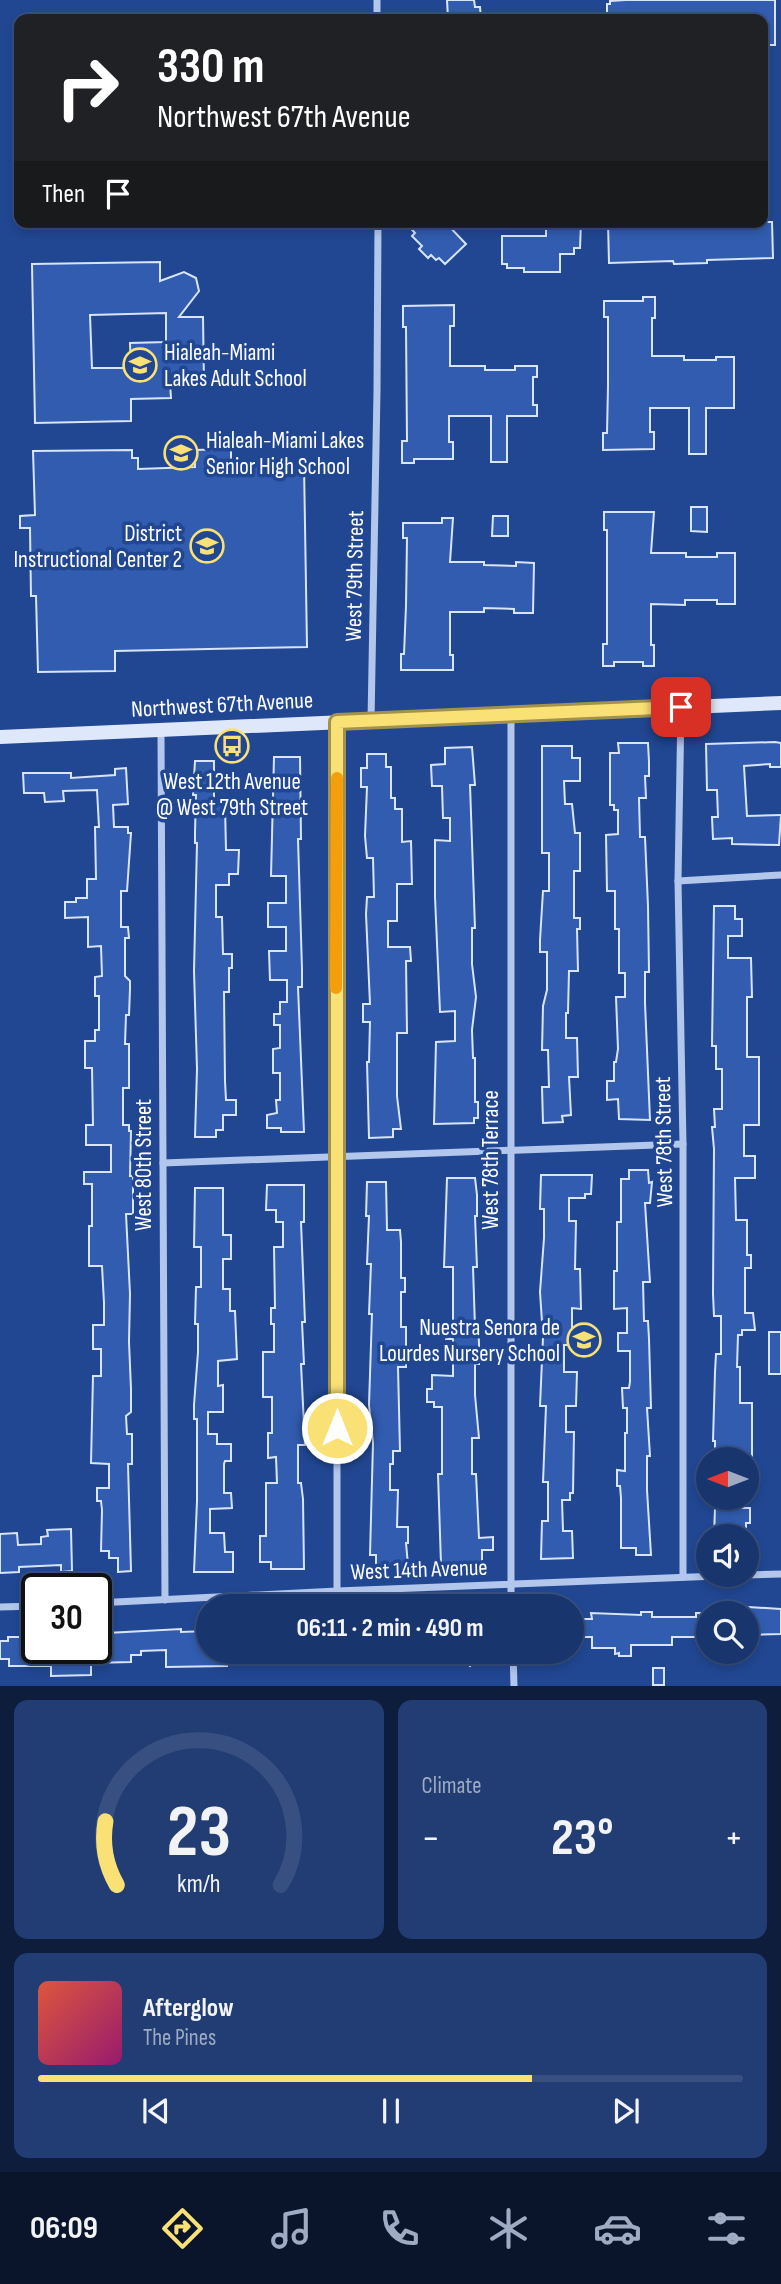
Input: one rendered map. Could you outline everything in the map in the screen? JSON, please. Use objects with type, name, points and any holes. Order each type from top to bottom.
[{"type":"main road","name":"Northwest 67th Avenue","points":[[0,737],[781,703]]},
{"type":"street","name":"West 79th Street","points":[[371,720],[378,228]]},
{"type":"street","name":"West 78th Street","points":[[681,707],[678,881],[683,1144],[684,1577]]},
{"type":"street","name":"West 78th Terrace","points":[[511,715],[509,1150],[511,1594]]},
{"type":"street","points":[[337,722],[337,1591]]},
{"type":"street","name":"West 80th Street","points":[[161,730],[165,1600]]},
{"type":"street","points":[[678,881],[781,875]]},
{"type":"street","points":[[163,1163],[683,1144]]},
{"type":"street","name":"West 14th Avenue","points":[[759,1575],[781,1574]]},
{"type":"street","name":"West 14th Avenue","points":[[112,1602],[696,1577]]},
{"type":"street","points":[[0,1607],[21,1606]]},
{"type":"street","points":[[513,1664],[514,1685]]},
{"type":"building","points":[[447,0],[474,0],[475,7],[480,7],[481,14],[448,14]]},
{"type":"building","points":[[775,0],[775,45],[768,45],[768,14],[607,14],[607,4],[610,4],[610,1]]},
{"type":"building","points":[[768,222],[772,222],[773,258],[707,260],[707,263],[609,263],[608,228],[768,228]]},
{"type":"building","points":[[410,228],[451,228],[466,244],[445,264],[431,255],[428,258],[419,249],[422,246],[412,236],[415,233]]},
{"type":"building","points":[[546,228],[581,228],[580,248],[574,248],[574,254],[560,254],[560,272],[524,272],[524,268],[507,268],[507,264],[502,264],[502,236],[546,236]]},
{"type":"building","points":[[160,262],[160,281],[184,272],[196,278],[199,291],[179,317],[203,317],[204,383],[170,383],[171,398],[131,399],[131,421],[35,423],[32,264]],"holes":[[[166,313],[166,342],[130,343],[131,368],[92,368],[90,315]]]},
{"type":"building","points":[[643,297],[655,297],[652,356],[684,356],[684,360],[734,357],[734,408],[706,408],[706,454],[689,454],[689,408],[650,408],[650,432],[654,432],[654,449],[603,450],[603,433],[607,433],[608,386],[608,317],[604,317],[604,301],[643,301]]},
{"type":"building","points":[[454,305],[454,326],[450,326],[450,366],[485,366],[485,370],[515,370],[515,366],[537,366],[537,377],[533,377],[533,405],[537,405],[537,416],[507,416],[507,462],[491,462],[491,416],[449,416],[449,442],[453,442],[453,459],[414,459],[414,463],[402,463],[402,441],[407,441],[406,327],[403,327],[403,306]]},
{"type":"building","points":[[231,449],[231,466],[304,464],[307,647],[115,651],[115,671],[38,672],[36,596],[31,596],[30,528],[20,528],[20,516],[35,515],[33,451],[132,450],[132,458],[138,458],[138,469],[195,467],[195,450]]},
{"type":"building","points":[[691,507],[707,507],[707,532],[691,531]]},
{"type":"building","points":[[604,512],[654,512],[651,553],[686,553],[686,557],[717,557],[717,553],[735,553],[735,604],[717,604],[717,600],[685,600],[685,605],[651,604],[654,666],[643,666],[643,662],[614,662],[614,666],[603,666],[603,644],[607,644],[607,530],[604,530]]},
{"type":"building","points":[[493,516],[508,516],[508,536],[492,536]]},
{"type":"building","points":[[442,518],[453,518],[450,562],[516,566],[516,562],[534,563],[533,613],[484,608],[484,612],[450,612],[450,655],[453,655],[453,670],[401,670],[401,654],[404,654],[407,538],[403,538],[403,523],[442,523]]},
{"type":"building","points":[[618,743],[648,743],[649,776],[645,776],[646,798],[639,798],[640,837],[645,837],[648,906],[649,972],[645,972],[645,1003],[650,1120],[619,1119],[618,1099],[607,1100],[607,1081],[614,1081],[614,1062],[618,1049],[616,997],[625,997],[625,973],[619,973],[619,929],[615,929],[615,891],[607,891],[606,835],[618,834],[618,810],[614,810],[614,805],[610,805],[610,753],[619,753]]},
{"type":"building","points":[[781,743],[781,767],[770,767],[770,764],[744,766],[747,816],[781,815],[779,845],[732,844],[732,838],[713,839],[712,817],[718,817],[717,790],[707,790],[706,744]]},
{"type":"building","points":[[542,746],[572,746],[572,758],[580,758],[580,781],[564,781],[565,804],[572,804],[575,833],[580,833],[580,871],[574,871],[574,918],[580,918],[580,929],[577,929],[578,971],[569,971],[566,1013],[566,1038],[577,1038],[578,1077],[569,1077],[571,1115],[562,1116],[563,1122],[543,1123],[542,1087],[549,1087],[548,1050],[542,1050],[547,952],[540,952],[540,940],[543,891],[549,891],[549,853],[542,853]]},
{"type":"building","points":[[472,747],[475,785],[470,785],[475,928],[472,928],[472,964],[476,997],[472,1030],[478,1118],[474,1118],[474,1123],[434,1124],[436,1042],[455,1041],[455,1011],[440,1012],[435,840],[450,841],[450,818],[443,818],[442,786],[432,786],[431,765],[445,764],[445,748]]},
{"type":"building","points":[[367,754],[386,754],[386,767],[391,767],[391,798],[395,798],[395,809],[402,809],[402,842],[411,841],[412,884],[397,884],[397,921],[388,921],[388,947],[410,947],[411,961],[406,961],[407,1033],[397,1033],[397,1096],[401,1129],[393,1129],[393,1137],[369,1138],[367,1062],[370,1022],[363,1022],[363,1004],[370,1004],[367,897],[374,897],[373,858],[367,858],[365,836],[367,787],[361,787],[361,768],[367,768]]},
{"type":"building","points":[[274,757],[300,757],[301,839],[298,839],[302,987],[298,987],[304,1132],[281,1132],[281,1128],[267,1128],[267,1115],[277,1113],[276,1100],[280,1100],[280,1073],[273,1073],[273,1049],[280,1048],[280,1025],[274,1025],[274,1014],[280,1014],[280,1002],[287,1002],[287,980],[270,980],[269,951],[286,951],[286,927],[268,927],[268,903],[286,903],[286,876],[271,876]]},
{"type":"building","points":[[195,761],[214,761],[214,805],[225,805],[226,850],[239,850],[238,874],[229,874],[229,885],[216,885],[216,917],[222,917],[223,954],[232,954],[229,992],[224,992],[225,1081],[226,1100],[236,1100],[236,1115],[223,1115],[223,1130],[216,1130],[216,1137],[195,1137]]},
{"type":"building","points":[[126,768],[128,804],[113,805],[114,827],[128,827],[128,833],[131,833],[127,891],[121,891],[121,927],[128,927],[129,938],[125,938],[125,976],[130,981],[125,1044],[129,1044],[129,1088],[123,1088],[123,1125],[129,1125],[131,1131],[130,1176],[133,1176],[133,1214],[126,1214],[131,1412],[126,1416],[127,1434],[132,1434],[132,1464],[128,1464],[131,1571],[118,1572],[118,1558],[109,1558],[109,1551],[101,1551],[102,1510],[101,1501],[97,1501],[97,1488],[109,1488],[109,1464],[91,1463],[93,1376],[101,1376],[101,1349],[93,1349],[93,1325],[104,1325],[104,1303],[102,1266],[89,1266],[92,1184],[84,1184],[84,1172],[111,1172],[111,1145],[86,1145],[86,1125],[93,1125],[92,1068],[85,1068],[85,1041],[95,1041],[95,1030],[99,1030],[99,996],[95,996],[95,977],[102,976],[101,946],[88,947],[88,917],[65,918],[65,902],[87,898],[87,879],[96,879],[95,827],[99,827],[97,790],[63,791],[64,801],[45,802],[44,793],[24,793],[23,773],[71,773],[71,778],[115,775],[115,769]]},
{"type":"building","points":[[714,906],[735,906],[735,919],[742,919],[742,936],[728,936],[728,958],[751,958],[752,997],[747,997],[747,1057],[759,1057],[759,1125],[744,1125],[744,1156],[755,1156],[755,1178],[735,1178],[736,1220],[747,1220],[747,1255],[751,1255],[751,1268],[745,1268],[745,1313],[753,1313],[755,1330],[742,1330],[742,1335],[738,1335],[737,1367],[740,1367],[740,1403],[752,1403],[752,1447],[715,1447],[713,1441],[716,1354],[721,1354],[721,1316],[714,1316],[712,1127],[715,1127],[714,1109],[722,1109],[722,1069],[716,1069],[716,1046],[712,1046]]},
{"type":"building","points":[[629,1170],[648,1170],[649,1183],[652,1182],[650,1203],[645,1203],[650,1282],[643,1282],[644,1321],[648,1321],[649,1339],[651,1408],[647,1408],[650,1456],[647,1456],[647,1490],[651,1555],[636,1555],[636,1548],[621,1548],[621,1498],[620,1486],[617,1486],[617,1470],[625,1471],[627,1408],[623,1408],[622,1388],[629,1388],[630,1351],[618,1351],[618,1333],[627,1333],[627,1308],[614,1309],[614,1271],[617,1271],[617,1222],[621,1222],[621,1179],[629,1179]]},
{"type":"building","points":[[541,1175],[592,1175],[591,1194],[585,1194],[585,1198],[569,1198],[569,1221],[576,1221],[575,1269],[580,1269],[581,1309],[572,1308],[572,1345],[564,1345],[564,1372],[577,1372],[576,1406],[566,1406],[566,1432],[574,1432],[573,1493],[570,1493],[570,1500],[562,1500],[563,1531],[572,1531],[573,1558],[541,1559],[542,1521],[548,1521],[548,1482],[543,1482],[546,1406],[540,1406],[543,1337],[540,1292],[544,1238],[544,1209],[540,1209]]},
{"type":"building","points":[[447,1178],[475,1178],[477,1195],[477,1267],[473,1267],[475,1327],[478,1326],[479,1343],[479,1364],[475,1364],[475,1395],[479,1438],[472,1438],[472,1474],[476,1474],[479,1538],[493,1537],[493,1550],[482,1550],[482,1563],[441,1564],[438,1474],[442,1474],[442,1407],[434,1407],[434,1402],[427,1402],[427,1389],[432,1389],[432,1375],[453,1376],[453,1339],[446,1339],[446,1327],[453,1327],[453,1267],[444,1267]]},
{"type":"building","points":[[367,1182],[386,1182],[387,1230],[400,1230],[401,1278],[405,1278],[405,1292],[401,1292],[401,1327],[406,1327],[406,1367],[398,1367],[400,1451],[393,1451],[390,1490],[398,1490],[397,1527],[408,1527],[408,1565],[376,1565],[376,1555],[370,1555],[373,1443],[369,1405],[372,1314],[369,1314],[371,1264],[367,1264]]},
{"type":"building","points":[[267,1185],[304,1185],[304,1222],[301,1222],[305,1322],[302,1322],[304,1364],[301,1364],[305,1445],[298,1445],[298,1483],[301,1483],[303,1499],[304,1569],[271,1569],[271,1562],[260,1562],[260,1536],[266,1536],[266,1483],[277,1483],[276,1457],[268,1458],[268,1433],[272,1433],[272,1397],[263,1397],[263,1352],[274,1352],[271,1308],[275,1308],[274,1247],[283,1247],[283,1222],[276,1222],[276,1210],[266,1210]]},
{"type":"building","points":[[195,1188],[223,1188],[223,1235],[231,1235],[231,1259],[223,1259],[223,1289],[230,1289],[230,1311],[235,1311],[237,1359],[218,1361],[218,1386],[223,1385],[223,1412],[208,1412],[208,1434],[217,1434],[217,1444],[231,1444],[231,1461],[225,1461],[224,1464],[224,1493],[231,1493],[232,1508],[210,1509],[210,1533],[224,1533],[225,1552],[233,1552],[233,1572],[194,1572],[197,1419],[194,1419],[194,1405],[198,1352],[198,1324],[195,1324],[196,1287],[201,1287],[201,1247],[194,1247]]},
{"type":"building","points":[[769,1332],[781,1332],[781,1374],[769,1374]]},
{"type":"building","points":[[715,1510],[750,1510],[750,1523],[714,1524]]},
{"type":"building","points":[[71,1529],[72,1571],[61,1572],[61,1565],[19,1567],[19,1572],[0,1573],[0,1534],[17,1533],[18,1545],[41,1544],[41,1537],[48,1536],[47,1530]]},
{"type":"building","points":[[759,1608],[781,1609],[781,1634],[759,1635]]},
{"type":"building","points":[[641,1612],[652,1612],[652,1617],[696,1617],[696,1637],[672,1637],[672,1645],[631,1645],[631,1656],[619,1656],[619,1653],[615,1654],[615,1648],[592,1648],[592,1637],[584,1637],[584,1619],[592,1619],[591,1613],[641,1615]]},
{"type":"building","points":[[181,1629],[181,1632],[196,1631],[196,1664],[227,1666],[166,1667],[166,1650],[141,1651],[141,1655],[131,1655],[131,1662],[112,1662],[112,1633]]},
{"type":"building","points":[[8,1637],[21,1637],[21,1664],[91,1664],[91,1675],[51,1676],[51,1666],[9,1666],[9,1659],[0,1659],[0,1641],[8,1641]]},
{"type":"building","points":[[653,1668],[664,1668],[664,1685],[653,1685]]},
{"type":"slow traffic","points":[[336,988],[337,778]]},
{"type":"place","name":"Hialeah-Miami Lakes Adult School","points":[[140,365]]},
{"type":"place","name":"Hialeah-Miami Lakes Senior High School","points":[[181,453]]},
{"type":"place","name":"District Instructional Center 2","points":[[207,546]]},
{"type":"place","name":"West 12th Avenue @ West 79th Street","points":[[232,746]]},
{"type":"place","name":"Nuestra Senora de Lourdes Nursery School","points":[[584,1340]]},
{"type":"route","points":[[337,1428],[337,722],[681,707]]}]
